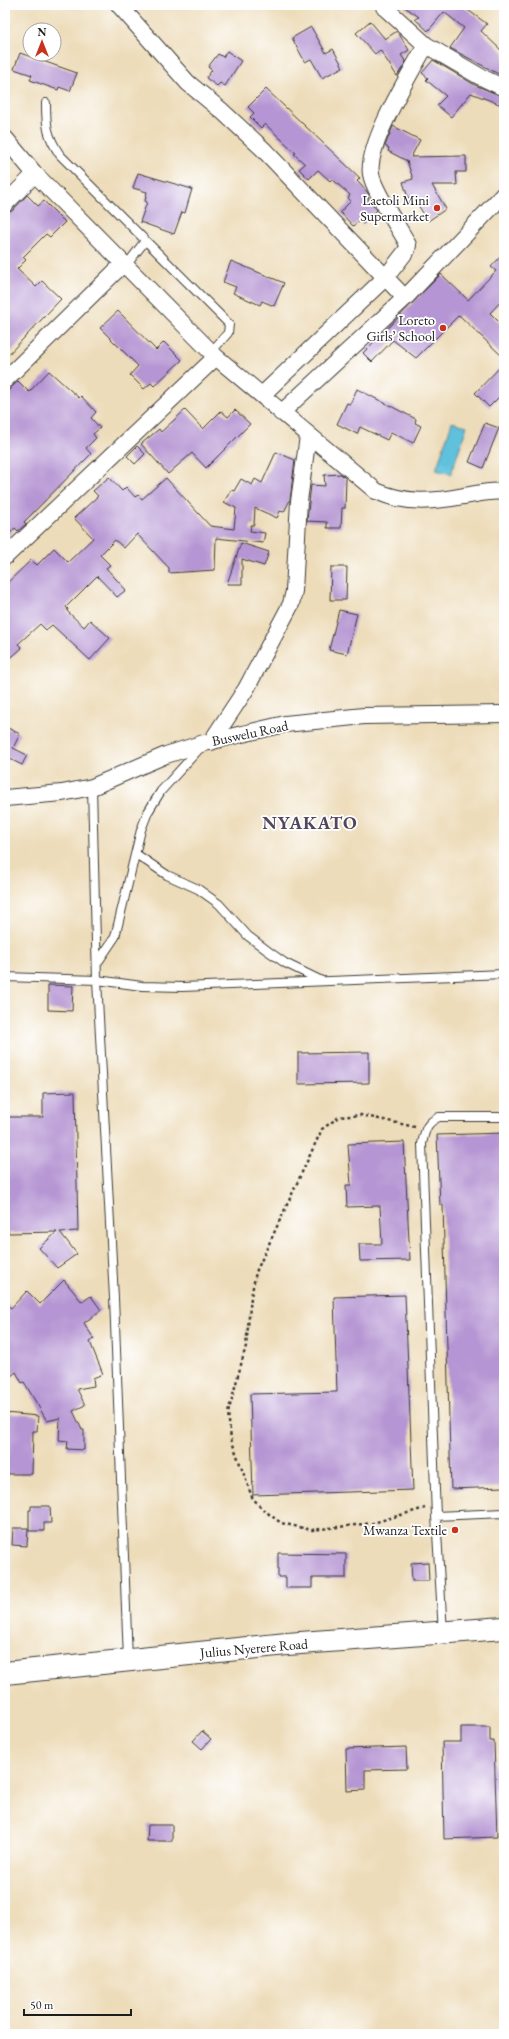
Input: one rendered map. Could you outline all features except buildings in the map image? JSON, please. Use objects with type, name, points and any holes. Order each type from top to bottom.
[{"type":"highway","name":"Julius Nyerere Road","points":[[5,1673],[287,1644],[504,1628]]},
{"type":"street","points":[[119,5],[188,83],[263,149],[406,298]]},
{"type":"street","points":[[384,7],[426,45],[479,76],[504,88]]},
{"type":"street","points":[[262,395],[386,277],[407,250],[408,245],[373,182],[370,165],[381,129],[426,45]]},
{"type":"street","points":[[5,138],[35,174],[124,266],[214,355],[308,436],[376,491],[392,498],[413,501],[441,501],[486,492],[504,492]]},
{"type":"street","points":[[5,204],[35,174]]},
{"type":"street","points":[[281,413],[406,298],[504,194]]},
{"type":"street","points":[[5,380],[124,266]]},
{"type":"street","points":[[5,557],[214,355]]},
{"type":"street","points":[[207,743],[246,689],[290,604],[294,590],[299,501],[308,436]]},
{"type":"street","name":"Buswelu Road","points":[[5,798],[62,793],[92,787],[166,755],[207,743],[285,724],[364,716],[504,714]]},
{"type":"lane","points":[[46,103],[46,129],[50,141],[60,155],[228,324],[228,333],[214,355]]},
{"type":"lane","points":[[124,266],[145,240]]},
{"type":"lane","points":[[98,962],[114,937],[141,830],[148,812],[162,791],[207,743]]},
{"type":"lane","points":[[92,787],[98,962],[97,980],[114,1298],[128,1660]]},
{"type":"lane","points":[[136,854],[167,875],[198,889],[219,904],[248,936],[268,951],[285,963],[323,982]]},
{"type":"lane","points":[[5,977],[97,980],[142,986],[182,987],[504,974]]},
{"type":"lane","points":[[443,1633],[436,1516],[422,1144],[425,1129],[430,1121],[439,1117],[504,1117]]},
{"type":"lane","points":[[436,1516],[504,1513]]},
{"type":"path","points":[[425,1129],[361,1115],[339,1117],[322,1129],[256,1272],[251,1297],[246,1346],[228,1413],[231,1439],[252,1497],[261,1508],[280,1523],[312,1530],[373,1523],[436,1505]]},
{"type":"water","points":[[452,422],[467,426],[451,474],[436,470]]},
{"type":"place","name":"Laetoli Mini Supermarket","points":[[437,208]]},
{"type":"place","name":"Loreto Girls’ School","points":[[443,328]]},
{"type":"place","name":"Mwanza Textile","points":[[455,1530]]},
{"type":"district","name":"NYAKATO","points":[[310,822]]}]
